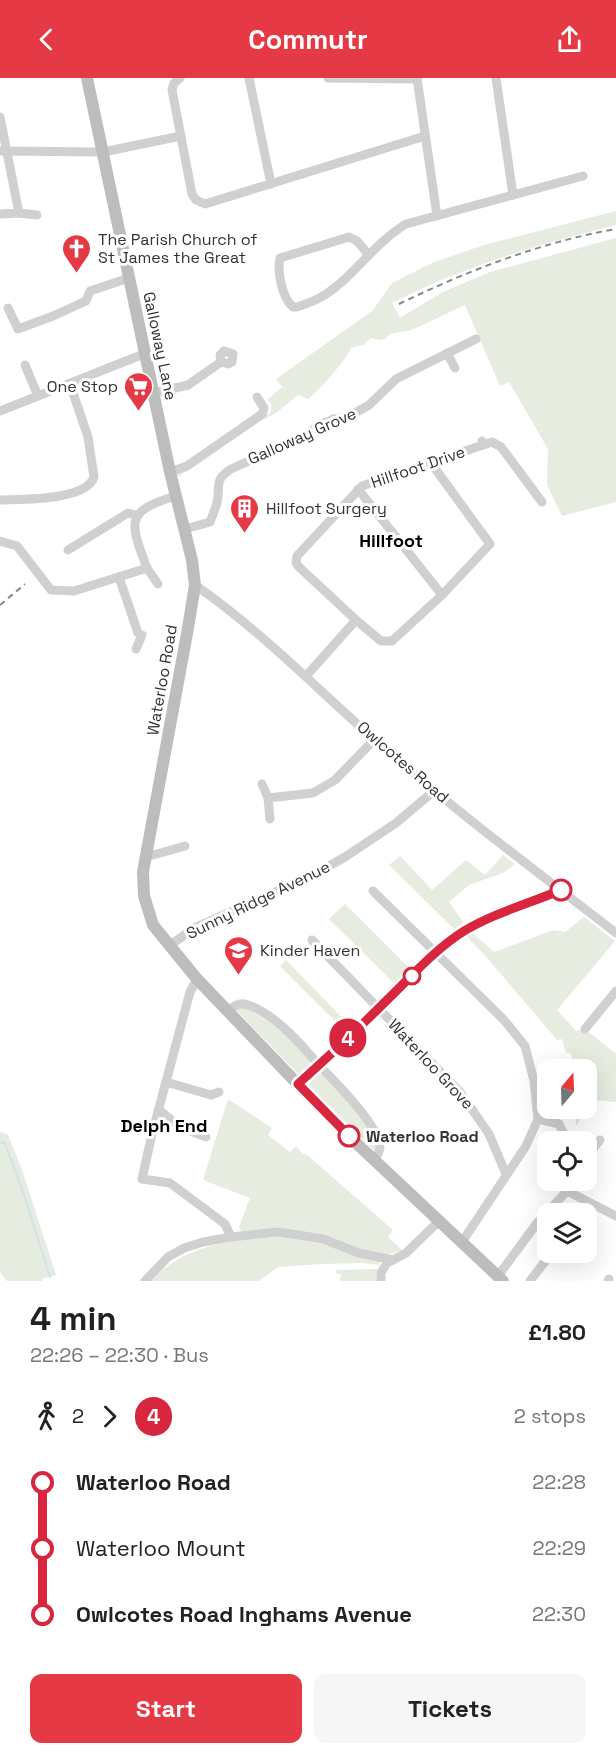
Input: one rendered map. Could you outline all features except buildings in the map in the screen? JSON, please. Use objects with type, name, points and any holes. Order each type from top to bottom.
[{"type":"main road","name":"Galloway Lane","points":[[87,78],[170,472],[192,560],[195,585]]},
{"type":"main road","name":"Waterloo Road","points":[[195,585],[146,857],[143,886],[146,909],[153,925],[197,979],[336,1125],[501,1279]]},
{"type":"street","points":[[180,78],[174,83],[172,90],[192,194],[200,202],[210,204],[425,136]]},
{"type":"street","points":[[249,78],[271,184]]},
{"type":"street","points":[[328,78],[417,78],[437,216]]},
{"type":"street","points":[[496,78],[513,195]]},
{"type":"street","points":[[0,117],[4,151],[19,213]]},
{"type":"street","points":[[4,151],[103,152],[181,136]]},
{"type":"street","points":[[369,254],[357,240],[349,237],[280,258],[278,270],[288,303],[297,307],[325,296],[369,254],[388,235],[406,224],[583,176]]},
{"type":"street","points":[[0,214],[37,215]]},
{"type":"street","points":[[8,308],[18,329],[53,316],[72,301],[86,301],[90,291],[129,278]]},
{"type":"street","name":"Galloway Grove","points":[[185,530],[210,522],[218,500],[217,484],[220,476],[231,468],[307,435],[318,426],[333,419],[348,417],[369,405],[396,379],[476,339]]},
{"type":"street","points":[[0,411],[146,353]]},
{"type":"street","points":[[447,353],[455,368]]},
{"type":"street","points":[[154,393],[188,385],[221,362]]},
{"type":"street","points":[[25,365],[38,396]]},
{"type":"street","points":[[0,500],[62,496],[86,487],[93,481],[88,437],[70,384]]},
{"type":"street","points":[[170,472],[187,466],[262,414],[264,408],[257,397]]},
{"type":"street","name":"Hillfoot Drive","points":[[356,620],[298,567],[295,559],[358,489],[368,483],[430,463],[482,442],[492,442],[501,447],[542,502]]},
{"type":"street","points":[[307,675],[356,620],[381,641],[392,641],[442,595],[490,544],[430,463]]},
{"type":"street","points":[[358,489],[442,595]]},
{"type":"street","points":[[158,584],[147,568],[136,540],[134,526],[136,516],[156,502],[176,496]]},
{"type":"street","points":[[68,550],[128,513],[136,516]]},
{"type":"street","points":[[0,541],[17,546],[48,594],[74,591],[147,568]]},
{"type":"street","points":[[119,577],[138,633],[142,635],[136,649]]},
{"type":"street","name":"Owlcotes Road","points":[[195,585],[221,603],[307,675],[374,740],[478,827],[616,933]]},
{"type":"street","points":[[268,798],[313,793],[335,780],[374,740]]},
{"type":"street","points":[[262,784],[268,798],[270,819]]},
{"type":"street","name":"Sunny Ridge Avenue","points":[[169,946],[194,928],[313,875],[337,861],[396,824],[435,790]]},
{"type":"street","points":[[146,857],[185,846]]},
{"type":"street","points":[[298,1084],[436,952],[462,932],[496,914],[529,904],[561,890]]},
{"type":"street","points":[[373,891],[504,1020],[525,1046],[534,1081],[537,1110]]},
{"type":"street","name":"Waterloo Grove","points":[[312,940],[460,1092],[489,1134],[506,1174]]},
{"type":"street","points":[[197,979],[190,992],[142,1179],[170,1183],[225,1224],[231,1237]]},
{"type":"street","points":[[585,1029],[616,991]]},
{"type":"street","points":[[228,1011],[239,1004],[254,1008],[284,1027],[349,1095],[374,1133],[380,1147],[375,1160]]},
{"type":"street","points":[[166,1082],[212,1095],[219,1092]]},
{"type":"street","points":[[159,1110],[180,1127],[206,1137]]},
{"type":"street","points":[[462,1242],[526,1146],[538,1119],[559,1124],[562,1131]]},
{"type":"street","points":[[597,1144],[600,1140]]},
{"type":"street","points":[[501,1279],[548,1209],[567,1191],[616,1216]]},
{"type":"street","points":[[381,1281],[383,1268],[406,1253],[439,1221]]},
{"type":"street","points":[[145,1281],[168,1257],[184,1248],[231,1237],[278,1232],[323,1239],[359,1253],[393,1260]]},
{"type":"street","points":[[530,1281],[544,1263]]},
{"type":"shaded area","points":[[616,211],[616,225],[501,258],[446,278],[392,303],[400,318],[443,292],[490,272],[616,238],[616,502],[562,516],[547,485],[548,449],[509,382],[500,386],[465,305],[412,330],[390,334],[385,339],[371,338],[363,345],[351,348],[332,375],[308,399],[298,395],[276,413],[178,477],[177,473],[271,412],[271,403],[267,400],[282,387],[276,379],[372,311],[392,283],[434,262],[484,245]]},
{"type":"shaded area","points":[[503,855],[515,864],[503,873],[469,885],[449,902],[464,923],[454,929],[389,865],[400,856],[432,890],[466,860],[485,875]]},
{"type":"shaded area","points":[[345,904],[410,969],[395,984],[329,919]]},
{"type":"shaded area","points":[[584,917],[615,941],[557,1010],[576,1031],[585,1029],[616,1054],[616,1102],[597,1100],[597,1059],[572,1059],[571,1053],[566,1053],[562,1039],[557,1040],[483,953],[462,932],[468,929],[494,952],[554,930],[565,932]]},
{"type":"shaded area","points":[[286,960],[350,1026],[345,1031],[280,966]]},
{"type":"shaded area","points":[[242,1007],[280,1030],[312,1061],[312,1064],[299,1075],[236,1010]]},
{"type":"shaded area","points":[[319,1074],[323,1075],[348,1101],[363,1120],[370,1130],[376,1152],[308,1085]]},
{"type":"shaded area","points":[[228,1099],[272,1128],[268,1135],[290,1152],[296,1146],[304,1155],[306,1154],[393,1230],[388,1237],[402,1250],[379,1258],[323,1239],[278,1232],[244,1236],[239,1227],[250,1198],[203,1180]]},
{"type":"shaded area","points":[[0,1132],[8,1135],[22,1170],[56,1275],[42,1279],[42,1281],[7,1281],[0,1272]]},
{"type":"shaded area","points":[[279,1237],[325,1244],[380,1262],[379,1265],[363,1263],[278,1267],[259,1281],[152,1281],[178,1259],[210,1246]]},
{"type":"shaded area","points":[[377,1269],[376,1281],[340,1281],[341,1274],[336,1273],[336,1270]]},
{"type":"waterway","points":[[0,1142],[5,1143],[50,1277]]},
{"type":"railway","points":[[399,304],[505,259],[560,242],[616,229]]},
{"type":"railway","points":[[0,605],[25,584]]},
{"type":"bus line","name":"4","points":[[349,1136],[298,1084],[436,952],[456,937],[496,914],[529,904],[561,890]]},
{"type":"place","name":"The Parish Church of St James the Great","points":[[77,274]]},
{"type":"place","name":"One Stop","points":[[139,412]]},
{"type":"place","name":"Hillfoot Surgery","points":[[245,534]]},
{"type":"place","name":"Kinder Haven","points":[[239,976]]},
{"type":"place","name":"Waterloo Road","points":[[349,1136]]},
{"type":"district","name":"Hillfoot","points":[[391,540]]},
{"type":"district","name":"Delph End","points":[[164,1125]]}]
